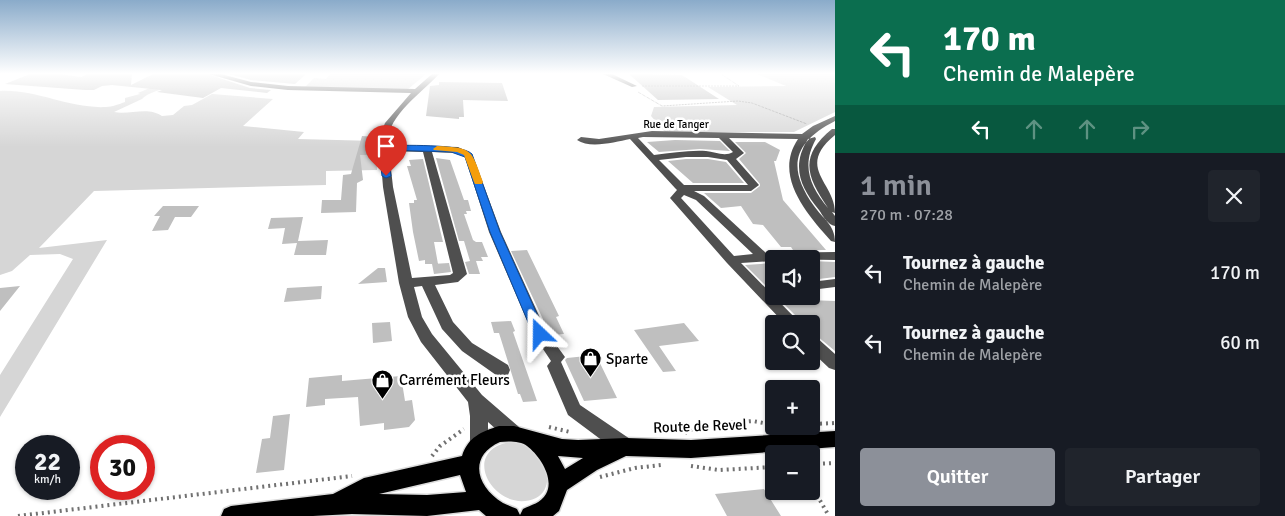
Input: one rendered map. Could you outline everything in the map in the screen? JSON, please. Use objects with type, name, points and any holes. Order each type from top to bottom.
[{"type":"main road","name":"Route de Revel","points":[[513,433],[563,448],[587,449],[626,447],[690,449],[835,439]]},
{"type":"main road","points":[[496,510],[471,482],[468,464],[469,457],[488,438],[500,434],[513,433]]},
{"type":"main road","name":"Route de Revel","points":[[532,440],[543,448],[552,459],[557,472],[558,485],[590,464],[626,447]]},
{"type":"main road","points":[[335,504],[364,488],[426,472],[468,464]]},
{"type":"main road","points":[[535,515],[548,507],[555,497],[558,485]]},
{"type":"main road","points":[[231,516],[335,504],[459,505],[496,510]]},
{"type":"street","points":[[409,98],[388,125],[383,138],[383,148],[388,187],[414,317],[426,338],[476,400],[513,433]]},
{"type":"street","points":[[835,118],[804,137],[797,147],[793,159],[797,184],[809,206],[835,238]]},
{"type":"street","points":[[835,124],[812,140],[803,158],[807,184],[820,205],[835,223]]},
{"type":"street","points":[[835,131],[818,145],[812,160],[815,177],[819,186],[835,210]]},
{"type":"street","name":"Rue de Tanger","points":[[581,140],[606,142],[631,136],[652,134],[804,137]]},
{"type":"street","points":[[721,135],[739,153],[730,158]]},
{"type":"street","points":[[631,136],[682,189],[700,198],[763,257]]},
{"type":"street","name":"Rue de Tanger","points":[[772,136],[790,142],[797,147]]},
{"type":"street","points":[[383,148],[458,150],[469,156],[495,232],[540,334],[556,362],[574,410],[626,447]]},
{"type":"street","points":[[406,283],[453,279],[460,274],[426,148]]},
{"type":"street","points":[[653,158],[686,154],[708,154],[730,158],[754,185],[751,188],[682,189]]},
{"type":"street","points":[[682,189],[675,198],[731,260],[765,288]]},
{"type":"street","points":[[731,260],[763,257],[835,256]]},
{"type":"street","points":[[426,281],[447,325],[467,346],[502,370]]},
{"type":"street","points":[[820,285],[835,283]]},
{"type":"street","points":[[779,305],[787,315]]},
{"type":"street","points":[[820,350],[835,364]]},
{"type":"street","points":[[476,400],[479,416],[479,445]]},
{"type":"street","points":[[314,516],[335,504]]},
{"type":"path","points":[[648,98],[662,106],[747,102],[818,127]]},
{"type":"path","name":"Route de Revel","points":[[683,434],[700,425],[754,421],[765,423]]},
{"type":"path","points":[[820,424],[835,423]]},
{"type":"path","points":[[425,459],[431,457],[440,446],[457,434]]},
{"type":"path","points":[[820,464],[835,463]]},
{"type":"path","points":[[596,479],[635,468],[665,464]]},
{"type":"path","points":[[688,465],[720,470],[765,468]]},
{"type":"path","points":[[18,516],[354,476]]},
{"type":"path","points":[[820,500],[829,516]]},
{"type":"shaded area","points":[[0,98],[49,98],[93,107],[108,107],[125,102],[125,98],[143,98],[114,112],[145,111],[162,116],[173,115],[184,106],[192,105],[205,98],[273,99],[243,126],[304,132],[298,139],[376,141],[377,170],[326,171],[326,185],[94,191],[39,248],[107,240],[0,417],[0,375],[73,259],[60,254],[30,255],[12,271],[0,275]]},
{"type":"shaded area","points":[[726,98],[835,98],[835,112],[794,132],[665,132],[651,116],[654,107],[737,105]]},
{"type":"shaded area","points":[[510,442],[529,446],[544,464],[547,479],[546,486],[536,498],[521,501],[508,498],[496,491],[488,480],[484,468],[486,457],[494,448]]},
{"type":"building","points":[[428,98],[507,98],[508,101],[463,100],[464,117],[459,117],[459,119],[426,116]]},
{"type":"building","points":[[656,98],[719,99],[658,100]]},
{"type":"building","points":[[362,136],[376,137],[373,155],[360,155],[363,180],[357,183],[356,212],[321,213],[322,200],[341,200],[343,175],[351,174]]},
{"type":"building","points":[[675,140],[720,141],[730,151],[700,149],[659,152],[647,142]]},
{"type":"building","points":[[735,142],[765,142],[780,150],[776,161],[774,161],[783,200],[826,250],[793,250],[791,247],[781,247],[763,225],[753,224],[741,206],[721,208],[704,193],[751,193],[760,186],[739,159],[746,153]]},
{"type":"building","points":[[436,158],[450,160],[464,200],[468,200],[471,211],[466,211],[467,214],[464,214],[473,240],[482,242],[488,257],[481,257],[483,261],[476,261],[480,274],[469,274],[465,262],[470,261],[464,241],[459,241]]},
{"type":"building","points":[[423,159],[443,242],[434,242],[438,264],[425,264],[425,260],[419,261],[413,232],[409,203],[414,203],[414,200],[417,200],[407,166],[411,166],[409,160]]},
{"type":"building","points":[[708,159],[726,162],[744,183],[693,183],[668,161]]},
{"type":"building","points":[[163,206],[199,206],[191,217],[175,217],[168,230],[152,231],[160,216],[154,216]]},
{"type":"building","points":[[303,217],[298,241],[328,240],[326,255],[294,255],[297,243],[282,244],[285,228],[268,229],[271,218]]},
{"type":"building","points":[[527,250],[559,316],[556,317],[564,334],[552,335],[548,330],[511,251]]},
{"type":"building","points":[[820,261],[835,262],[835,277],[820,279]]},
{"type":"building","points":[[449,263],[451,272],[434,274],[432,264]]},
{"type":"building","points":[[765,264],[765,285],[745,265]]},
{"type":"building","points":[[378,268],[385,268],[387,282],[358,284]]},
{"type":"building","points":[[20,286],[0,311],[0,288]]},
{"type":"building","points":[[322,286],[321,299],[284,302],[287,288]]},
{"type":"building","points":[[820,300],[835,301],[835,351],[820,338],[820,315],[795,315],[785,305],[820,305]]},
{"type":"building","points":[[511,321],[537,401],[523,402],[520,394],[518,394],[499,333],[494,333],[491,322]]},
{"type":"building","points":[[390,322],[392,341],[373,343],[372,323]]},
{"type":"building","points":[[684,323],[699,341],[659,346],[676,371],[663,372],[634,330]]},
{"type":"building","name":"Sparte","points":[[596,355],[617,398],[584,401],[565,360],[567,358]]},
{"type":"building","points":[[342,375],[342,381],[401,376],[405,401],[412,400],[415,420],[409,427],[384,430],[384,423],[360,426],[358,397],[325,399],[325,405],[306,407],[309,378]]},
{"type":"building","points":[[290,414],[284,470],[256,473],[262,439],[270,438],[273,416]]},
{"type":"building","points":[[764,489],[765,500],[771,500],[781,516],[727,516],[715,494]]},
{"type":"slow traffic","points":[[437,149],[464,151],[469,156],[478,182]]},
{"type":"place","name":"Sparte","points":[[590,378]]},
{"type":"place","name":"Carrément Fleurs","points":[[383,399]]},
{"type":"route","points":[[386,176],[383,148],[451,149],[464,151],[469,156],[495,232],[540,334]]}]
